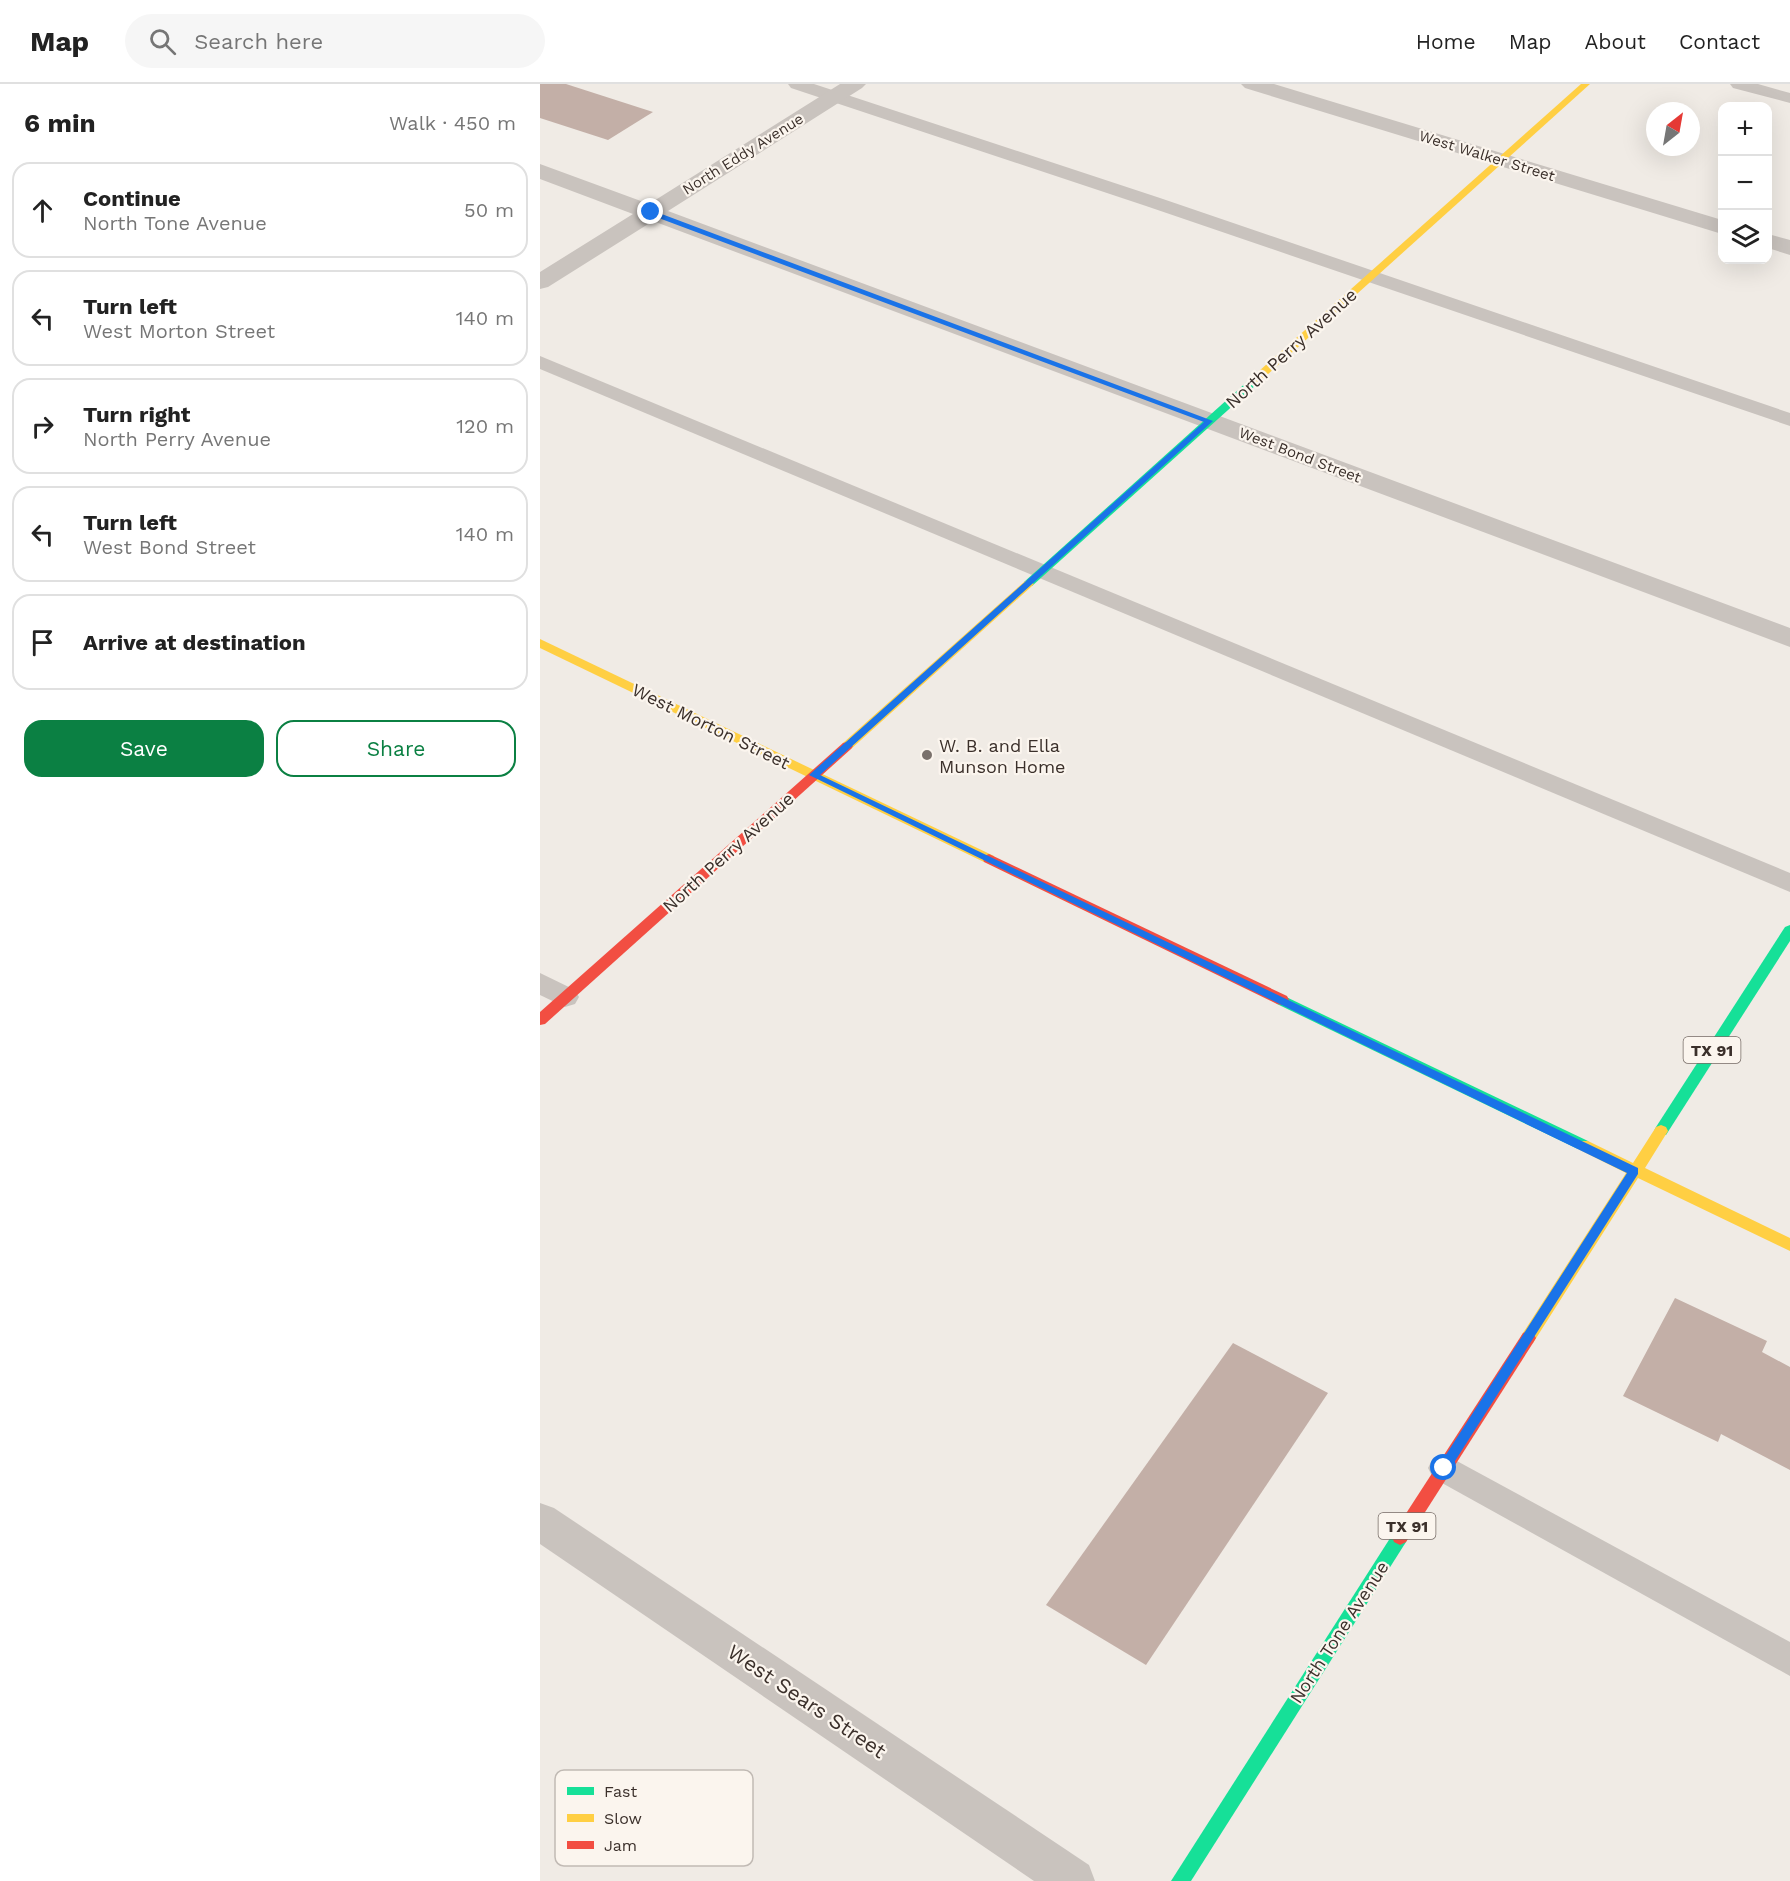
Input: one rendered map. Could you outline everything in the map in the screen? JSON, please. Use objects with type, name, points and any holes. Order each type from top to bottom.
[{"type":"main road","name":"North Perry Avenue","points":[[540,1020],[1586,84]]},
{"type":"main road","name":"West Morton Street","points":[[540,643],[1790,1245]]},
{"type":"main road","name":"North Tone Avenue","points":[[1180,1881],[1790,930]]},
{"type":"street","name":"North Eddy Avenue","points":[[540,282],[855,84]]},
{"type":"street","name":"West Walker Street","points":[[1252,84],[1718,226]]},
{"type":"street","name":"West Bond Street","points":[[540,171],[1790,638]]},
{"type":"street","points":[[1772,243],[1790,248]]},
{"type":"street","name":"West Sears Street","points":[[540,1521],[1073,1881]]},
{"type":"lane","points":[[797,84],[1153,202],[1790,420]]},
{"type":"lane","points":[[1739,84],[1790,98]]},
{"type":"lane","points":[[540,362],[1790,883]]},
{"type":"lane","points":[[540,983],[566,997]]},
{"type":"lane","points":[[1444,1468],[1790,1660]]},
{"type":"building","points":[[540,84],[566,84],[653,112],[608,140],[540,118]]},
{"type":"building","points":[[1675,1298],[1767,1341],[1762,1352],[1790,1367],[1790,1470],[1721,1434],[1718,1442],[1623,1396]]},
{"type":"building","points":[[1233,1343],[1328,1393],[1146,1665],[1046,1605]]},
{"type":"traffic: fast","points":[[1028,584],[1253,382]]},
{"type":"traffic: fast","points":[[1661,1131],[1790,930]]},
{"type":"traffic: fast","points":[[1282,1000],[1583,1145]]},
{"type":"traffic: fast","points":[[1180,1881],[1400,1537]]},
{"type":"traffic: slow","points":[[1253,382],[1586,84]]},
{"type":"traffic: slow","points":[[847,746],[1028,584]]},
{"type":"traffic: slow","points":[[540,643],[989,859]]},
{"type":"traffic: slow","points":[[1528,1338],[1661,1131]]},
{"type":"traffic: slow","points":[[1583,1145],[1790,1245]]},
{"type":"traffic: jam","points":[[540,1020],[847,746]]},
{"type":"traffic: jam","points":[[989,859],[1282,1000]]},
{"type":"traffic: jam","points":[[1400,1537],[1528,1338]]},
{"type":"place","name":"W. B. and Ella Munson Home","points":[[927,755]]},
{"type":"route","points":[[651,212],[1209,421],[813,775],[1634,1171],[1444,1468]]}]
